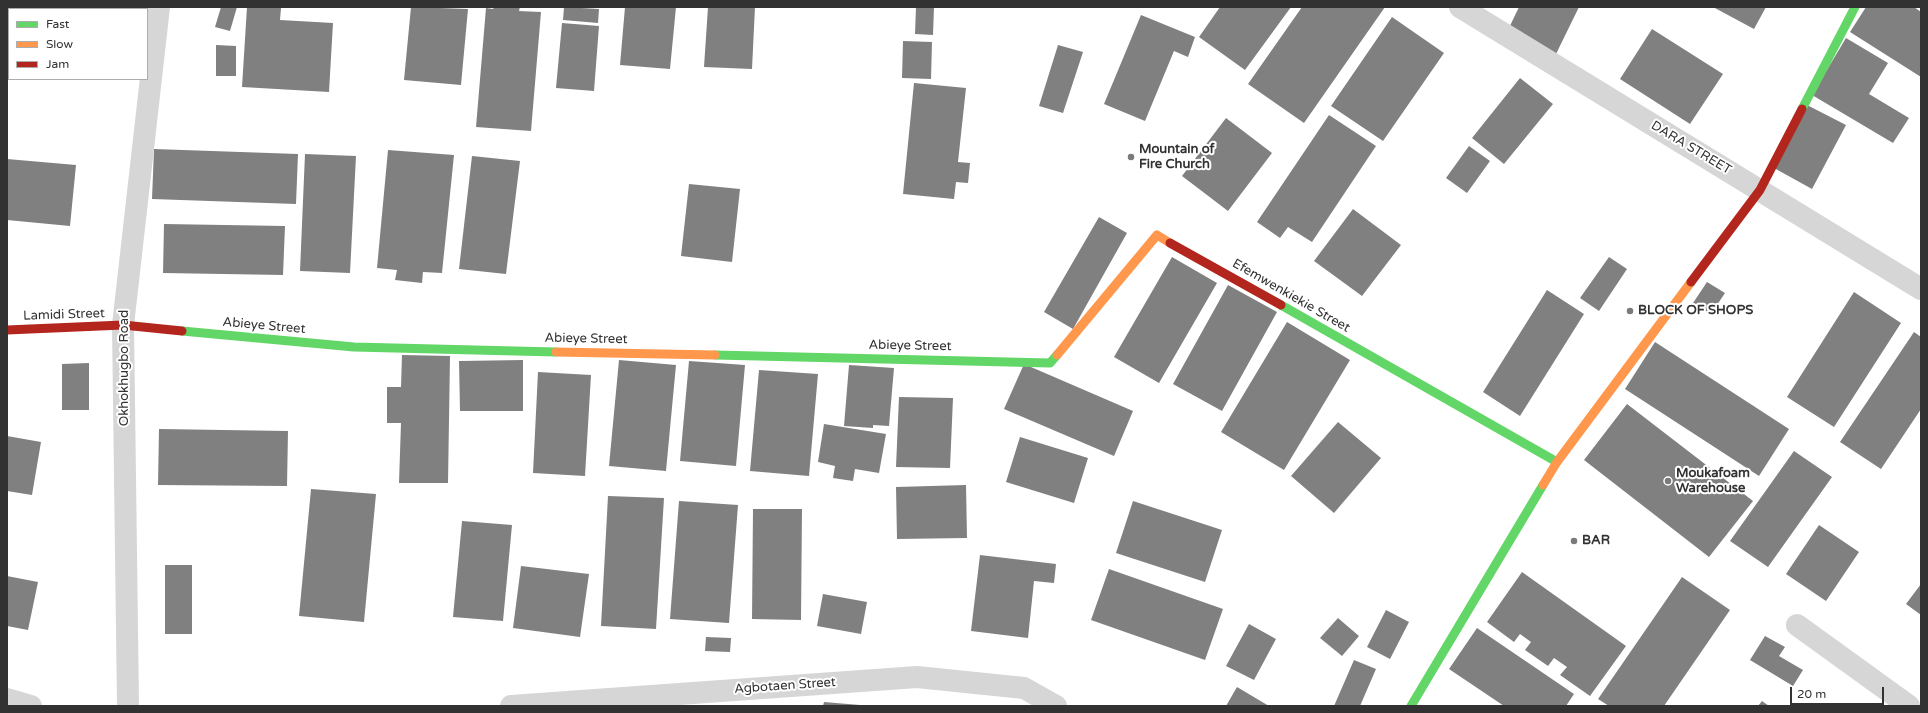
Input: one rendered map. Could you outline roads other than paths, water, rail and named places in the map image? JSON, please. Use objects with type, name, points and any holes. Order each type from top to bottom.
[{"type":"street","name":"Okhokhugbo Road","points":[[128,706],[122,325],[159,7]]},
{"type":"street","name":"DARA STREET","points":[[1460,7],[1921,289]]},
{"type":"street","points":[[1411,706],[1557,462],[1760,190],[1854,7]]},
{"type":"street","name":"Efemwenkiekie Street","points":[[1050,362],[1157,235],[1557,462]]},
{"type":"street","name":"Lamidi Street","points":[[7,330],[122,325]]},
{"type":"street","name":"Abieye Street","points":[[122,325],[354,347],[1050,362]]},
{"type":"street","points":[[1797,625],[1909,706]]},
{"type":"street","name":"Agbotaen Street","points":[[511,706],[917,676],[1024,688],[1056,706]]},
{"type":"street","points":[[7,699],[31,706]]},
{"type":"place","name":"Mountain of Fire Church","points":[[1131,157]]},
{"type":"place","name":"BLOCK OF SHOPS","points":[[1630,311]]},
{"type":"place","name":"Moukafoam Warehouse","points":[[1668,481]]},
{"type":"place","name":"BAR","points":[[1574,541]]}]
